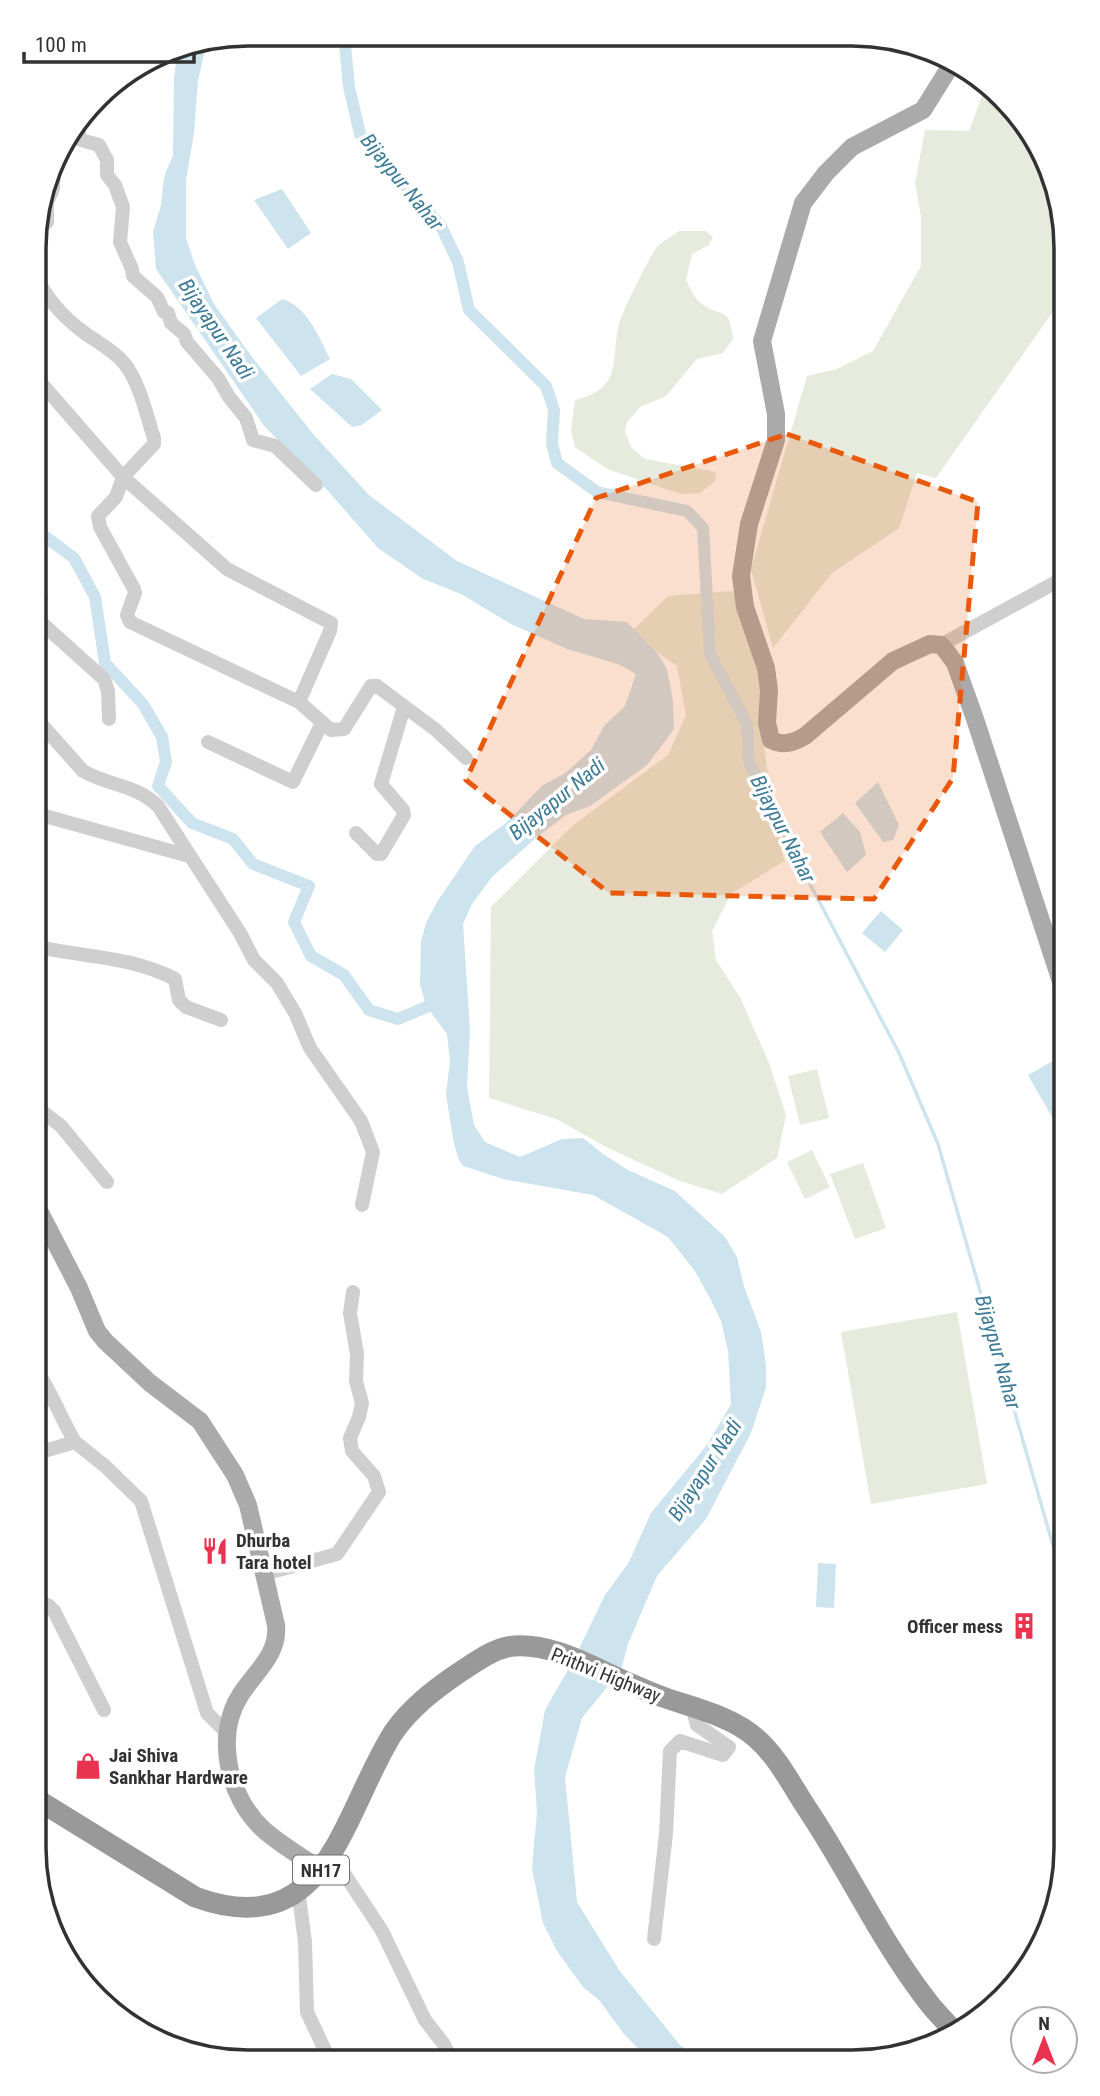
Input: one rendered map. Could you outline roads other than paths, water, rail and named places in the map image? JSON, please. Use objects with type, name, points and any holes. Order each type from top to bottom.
[{"type":"highway","name":"Prithvi Highway","points":[[46,1806],[195,1897],[229,1907],[260,1907],[289,1897],[327,1863],[392,1736],[408,1714],[446,1681],[490,1654],[504,1648],[534,1648],[587,1664],[659,1696],[692,1707],[755,1737],[768,1751],[816,1821],[903,1967],[949,2025]]},
{"type":"main road","points":[[948,69],[923,110],[852,147],[826,173],[803,203],[762,341],[776,414],[776,440],[748,524],[741,576],[745,607],[766,668],[769,690],[768,733],[771,740],[777,743],[793,742],[805,736],[893,661],[917,648],[930,644],[941,645],[955,663],[959,674],[1054,963]]},
{"type":"main road","points":[[46,1224],[79,1288],[97,1331],[141,1375],[200,1421],[235,1475],[248,1505],[278,1637],[264,1664],[234,1707],[226,1732],[233,1777],[245,1809],[265,1831],[327,1863]]},
{"type":"street","points":[[80,136],[81,140],[101,146],[106,156],[107,175],[115,186],[122,207],[120,242],[133,276],[157,298],[163,312],[169,313],[172,323],[184,334],[187,342],[218,378],[246,418],[253,440],[275,446],[316,485]]},
{"type":"street","points":[[46,295],[84,332],[124,362],[133,377],[154,438],[154,444],[123,477],[116,497],[99,516],[98,522],[134,589],[128,618],[299,702],[331,730],[344,729],[371,686],[377,685],[436,730],[466,758]]},
{"type":"street","points":[[46,399],[123,477],[227,569],[331,623],[299,702]]},
{"type":"street","points":[[941,645],[1054,583]]},
{"type":"street","points":[[46,627],[104,679],[108,691],[109,719]]},
{"type":"street","points":[[356,832],[377,854],[381,854],[404,815],[376,779],[404,707]]},
{"type":"street","points":[[208,742],[293,782],[322,723]]},
{"type":"street","points":[[46,729],[83,771],[146,795],[158,806],[240,933],[254,960],[277,983],[295,1013],[310,1048],[361,1121],[373,1152],[362,1205]]},
{"type":"street","points":[[46,816],[189,856]]},
{"type":"street","points":[[46,949],[128,962],[159,971],[175,979],[179,1000],[186,1007],[221,1020]]},
{"type":"street","points":[[46,1114],[61,1126],[107,1182]]},
{"type":"street","points":[[264,1574],[337,1554],[379,1492],[374,1476],[352,1451],[350,1438],[362,1403],[356,1381],[357,1354],[350,1313],[353,1292]]},
{"type":"street","points":[[46,1383],[75,1442],[105,1466],[141,1501],[207,1713],[226,1732]]},
{"type":"street","points":[[46,1450],[75,1442]]},
{"type":"street","points":[[46,1605],[54,1611],[104,1710]]},
{"type":"street","points":[[654,1939],[666,1834],[670,1751],[680,1741],[723,1755],[729,1747],[697,1724],[692,1707]]},
{"type":"street","points":[[327,1863],[382,1931],[425,2020],[447,2050]]},
{"type":"street","points":[[298,1889],[305,1942],[307,2012],[325,2050]]},
{"type":"water","name":"Bijayapur Nadi","points":[[205,50],[198,81],[194,133],[186,180],[186,238],[195,265],[214,304],[314,435],[369,495],[457,561],[584,619],[627,622],[658,654],[667,669],[673,701],[674,729],[647,765],[590,806],[566,815],[537,837],[492,877],[472,904],[463,924],[470,1030],[467,1087],[474,1125],[485,1142],[520,1157],[562,1139],[583,1138],[628,1170],[675,1191],[725,1237],[737,1257],[744,1286],[761,1332],[766,1387],[751,1433],[706,1519],[657,1576],[628,1644],[621,1670],[582,1718],[565,1777],[577,1902],[619,1970],[680,2045],[687,2050],[639,2050],[599,2000],[583,1987],[557,1951],[543,1923],[532,1868],[537,1812],[534,1770],[545,1710],[573,1661],[605,1595],[629,1562],[651,1513],[707,1445],[731,1404],[728,1351],[721,1321],[695,1271],[668,1237],[593,1195],[503,1179],[463,1166],[453,1139],[446,1094],[450,1061],[447,1034],[426,1006],[420,984],[421,942],[426,923],[475,846],[506,823],[543,785],[564,774],[591,750],[604,726],[625,706],[636,674],[618,664],[567,649],[511,624],[461,594],[423,579],[378,548],[328,491],[265,427],[156,269],[153,232],[161,205],[164,177],[173,155],[176,59]]},
{"type":"water","points":[[282,189],[311,233],[288,249],[254,200]]},
{"type":"water","points":[[282,299],[305,315],[330,359],[301,376],[256,318]]},
{"type":"water","points":[[332,374],[351,379],[382,410],[362,425],[352,427],[310,389]]},
{"type":"water","points":[[878,782],[899,825],[893,840],[883,842],[855,803]]},
{"type":"water","points":[[843,813],[860,832],[866,855],[847,872],[820,832]]},
{"type":"water","points":[[881,911],[903,930],[885,952],[862,933]]},
{"type":"water","points":[[1054,1060],[1054,1120],[1028,1075]]},
{"type":"water","points":[[818,1563],[836,1564],[834,1608],[816,1607]]},
{"type":"waterway","name":"Bijaypur Nahar","points":[[345,46],[349,87],[360,134],[441,226],[458,262],[469,310],[546,386],[554,410],[552,444],[557,463],[597,492],[687,511],[703,528],[710,654],[747,724],[749,762],[769,806]]},
{"type":"waterway","points":[[46,537],[74,558],[95,597],[105,663],[143,704],[162,737],[166,762],[158,786],[192,823],[233,839],[253,864],[309,886],[294,922],[311,956],[344,975],[369,1010],[398,1019],[436,1003],[438,1007]]},
{"type":"waterway","name":"Bijaypur Nahar","points":[[769,806],[899,1053],[938,1144],[1054,1549]]},
{"type":"place","name":"Dhurba Tara hotel","points":[[215,1551]]},
{"type":"place","name":"Officer mess","points":[[1024,1626]]},
{"type":"place","name":"Jai Shiva Sankhar Hardware","points":[[88,1766]]}]
